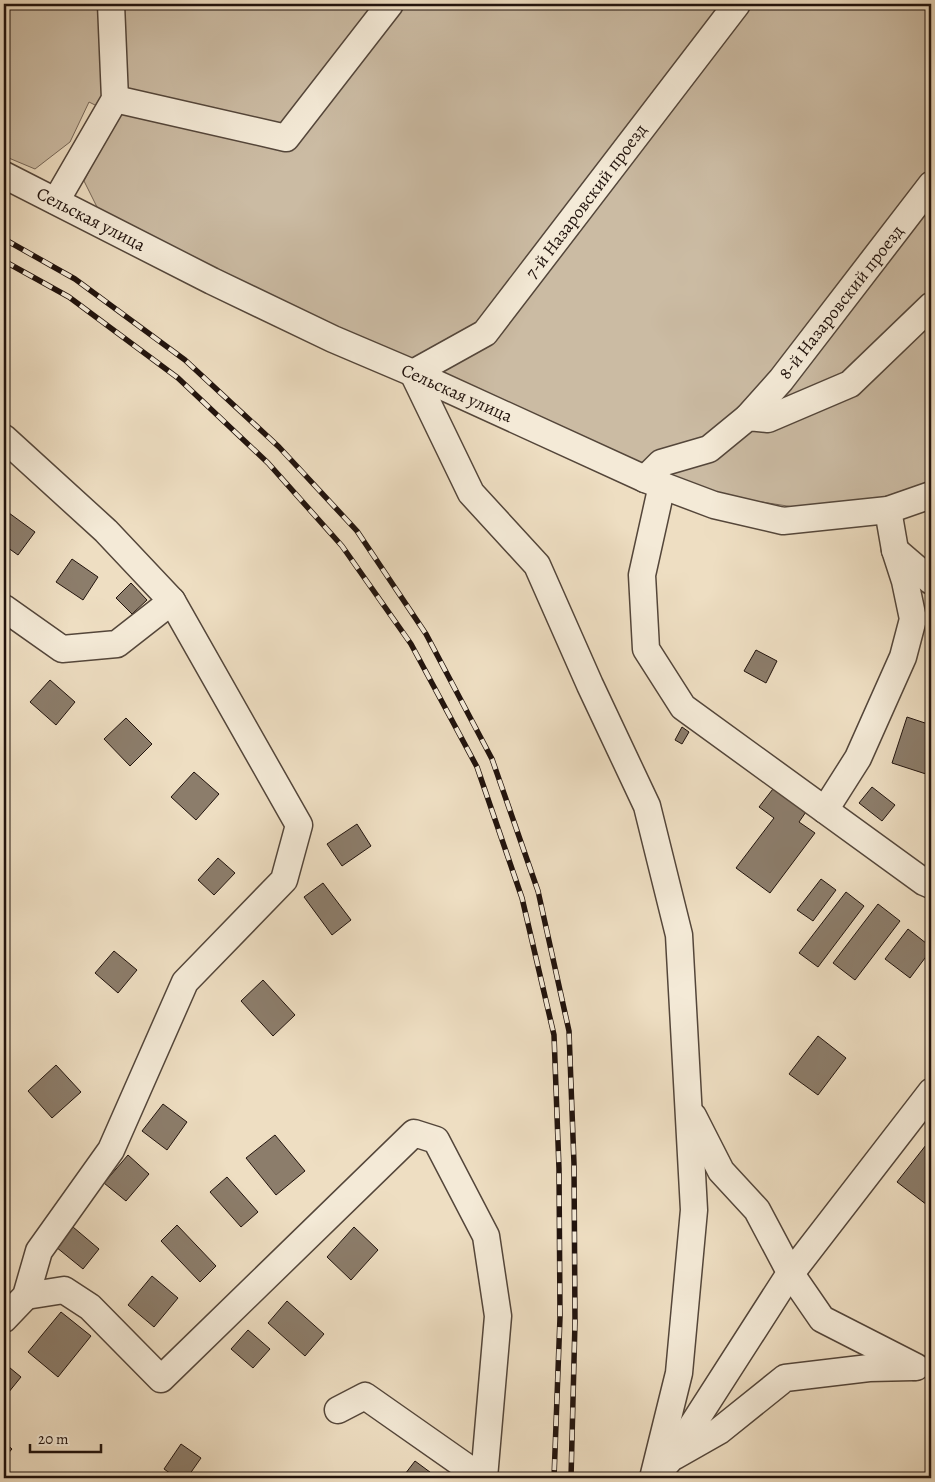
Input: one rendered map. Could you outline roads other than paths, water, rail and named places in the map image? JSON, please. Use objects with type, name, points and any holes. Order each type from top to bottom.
[{"type":"street","points":[[56,201],[114,98],[111,4]]},
{"type":"street","points":[[114,98],[286,138],[390,4]]},
{"type":"street","name":"7-й Назаровский проезд","points":[[413,373],[485,333],[737,4]]},
{"type":"street","name":"Сельская улица","points":[[4,176],[212,281],[334,339],[654,482],[714,505],[783,520],[888,510],[931,495]]},
{"type":"street","name":"8-й Назаровский проезд","points":[[654,482],[661,463],[709,449],[748,417],[781,380],[931,185]]},
{"type":"street","points":[[748,417],[768,418],[806,404],[850,384],[931,306]]},
{"type":"street","points":[[413,373],[471,493],[537,565],[590,685],[647,806],[680,935],[694,1220],[679,1374],[653,1478]]},
{"type":"street","points":[[4,438],[106,531],[172,601],[300,826],[284,880],[185,982],[111,1150],[39,1250],[26,1296],[4,1319]]},
{"type":"street","points":[[654,482],[642,575],[646,649],[683,707],[924,882],[931,885]]},
{"type":"street","points":[[825,810],[858,758],[903,657],[913,619],[905,581],[895,550],[888,510]]},
{"type":"street","points":[[895,550],[931,581]]},
{"type":"street","points":[[4,608],[62,649],[117,644],[172,601]]},
{"type":"street","points":[[653,1478],[667,1465],[790,1274],[931,1092]]},
{"type":"street","points":[[688,1107],[721,1171],[757,1210],[790,1274],[822,1319],[923,1365]]},
{"type":"street","points":[[26,1296],[64,1290],[90,1307],[162,1379],[414,1133],[436,1140],[486,1236],[498,1316],[483,1478],[365,1396],[338,1410]]},
{"type":"street","points":[[672,1457],[719,1431],[785,1378],[868,1368],[923,1365]]},
{"type":"railway","points":[[4,239],[75,279],[185,360],[279,447],[357,531],[426,634],[492,759],[538,891],[569,1031],[574,1164],[575,1322],[571,1478]]},
{"type":"railway","points":[[4,261],[69,297],[178,378],[268,463],[342,546],[411,644],[477,767],[522,898],[554,1035],[559,1169],[560,1317],[554,1478]]}]
